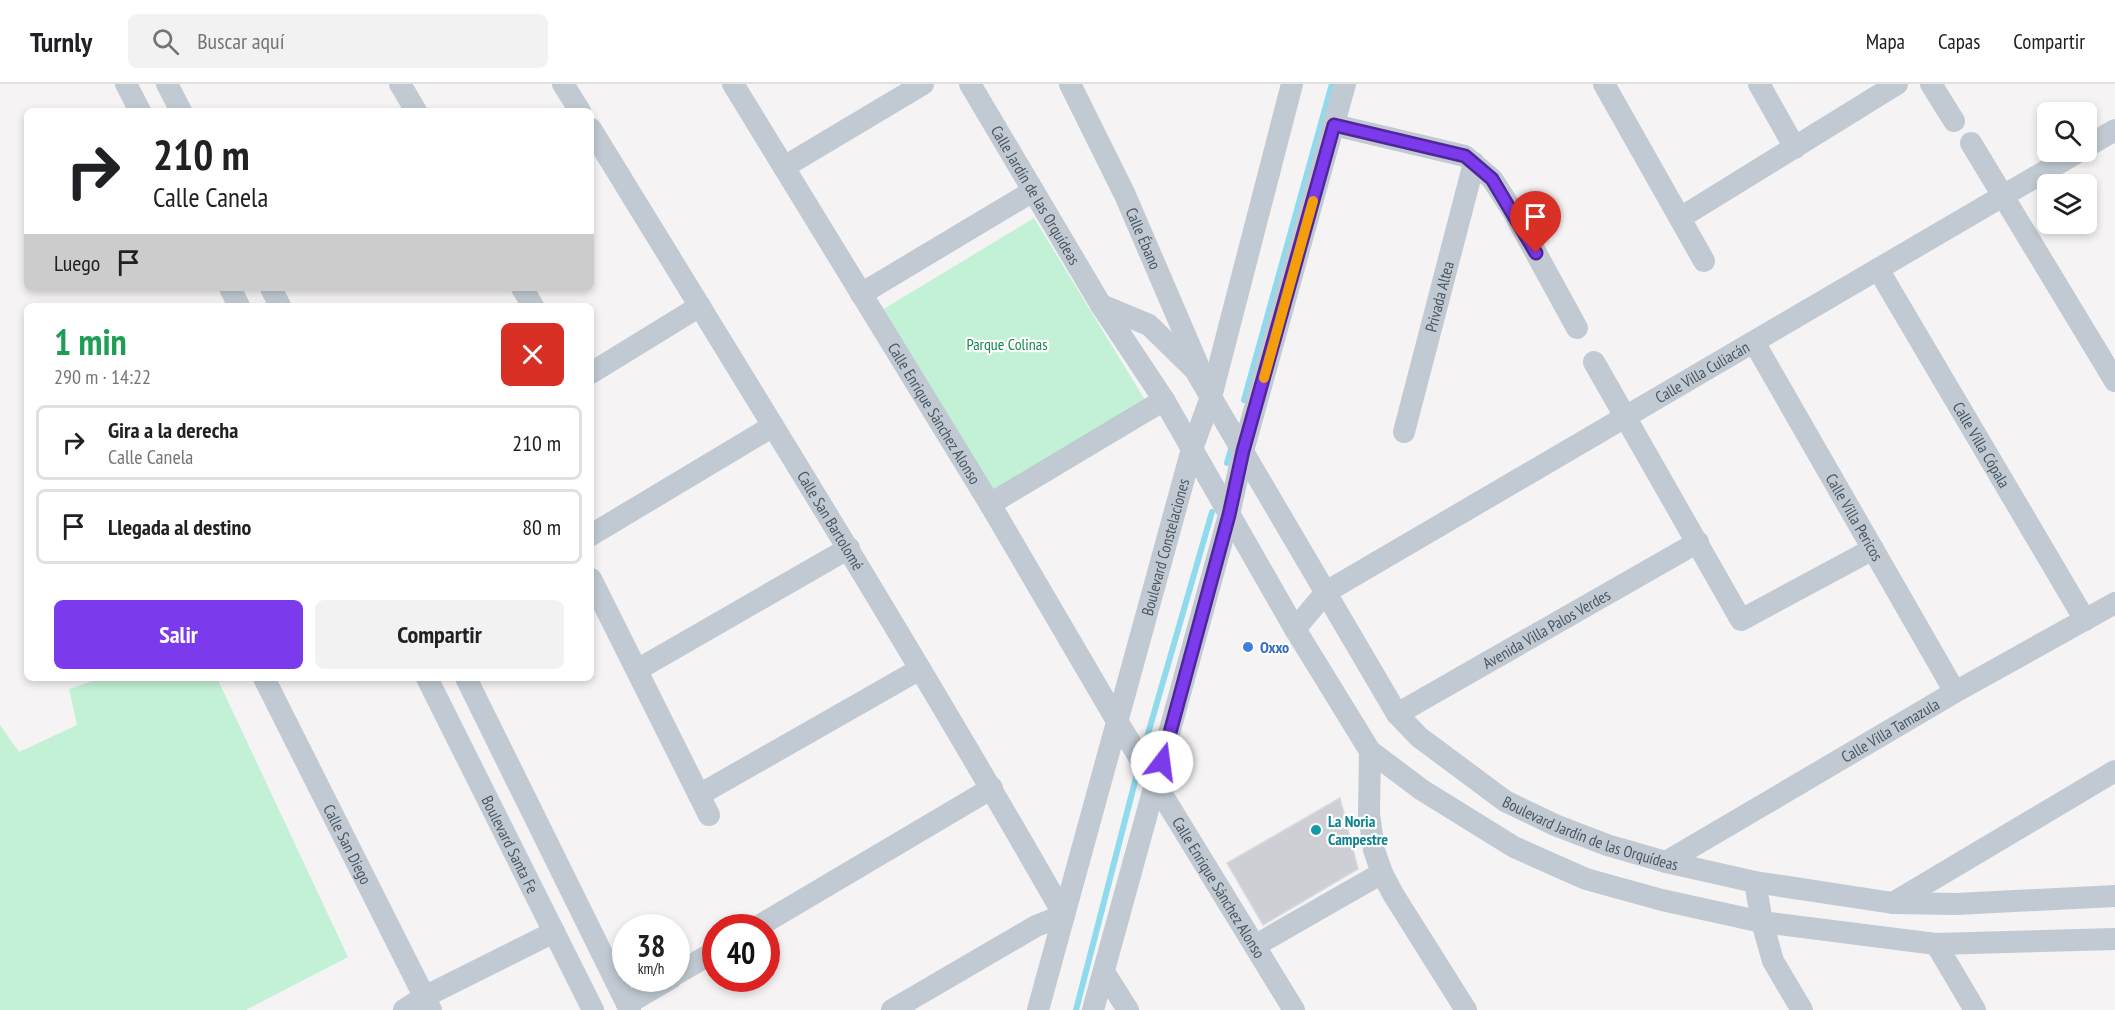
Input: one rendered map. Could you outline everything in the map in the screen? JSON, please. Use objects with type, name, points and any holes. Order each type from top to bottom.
[{"type":"street","points":[[126,84],[138,108]]},
{"type":"street","points":[[167,84],[179,108]]},
{"type":"street","points":[[400,84],[414,108]]},
{"type":"street","points":[[563,84],[578,108]]},
{"type":"street","name":"Calle Enrique Sánchez Alonso","points":[[733,84],[990,504],[1117,721],[1294,1010]]},
{"type":"street","points":[[784,167],[923,84]]},
{"type":"street","name":"Calle Jardín de las Orquídeas","points":[[970,84],[1101,305],[1164,400],[1229,515]]},
{"type":"street","name":"Calle Ébano","points":[[1070,84],[1125,195],[1211,397]]},
{"type":"street","name":"Boulevard Constelaciones","points":[[1038,1010],[1192,449],[1211,397],[1292,84]]},
{"type":"street","points":[[1093,1010],[1229,515],[1243,451],[1345,84]]},
{"type":"street","points":[[1604,84],[1704,261]]},
{"type":"street","points":[[1759,84],[1795,148]]},
{"type":"street","points":[[1680,218],[1897,84]]},
{"type":"street","points":[[1931,84],[1954,121]]},
{"type":"street","points":[[1334,125],[1465,156],[1474,163],[1492,179],[1514,213],[1577,327]]},
{"type":"street","points":[[2097,141],[2115,130]]},
{"type":"street","name":"Calle San Bartolomé","points":[[594,134],[849,548],[992,788],[1064,915]]},
{"type":"street","points":[[1971,143],[2115,381]]},
{"type":"street","name":"Calle Villa Culiacán","points":[[1295,629],[1326,592],[2061,162]]},
{"type":"street","name":"Privada Altea","points":[[1404,432],[1474,163]]},
{"type":"street","points":[[861,294],[1033,191]]},
{"type":"street","name":"Calle Villa Cópala","points":[[1878,269],[2085,620]]},
{"type":"street","points":[[1101,305],[1149,325],[1195,370],[1211,397]]},
{"type":"street","points":[[594,372],[700,306]]},
{"type":"street","name":"Calle Villa Pericos","points":[[1754,342],[1955,692]]},
{"type":"street","points":[[1594,362],[1742,620],[1872,549]]},
{"type":"street","name":"Boulevard Jardín de las Orquídeas","points":[[1211,397],[1397,714],[1419,737],[1505,801],[1556,825],[1607,845],[1666,862],[1755,882],[1893,903],[1956,904],[2115,896]]},
{"type":"street","points":[[990,504],[1164,400]]},
{"type":"street","points":[[594,533],[773,426]]},
{"type":"street","points":[[1229,515],[1295,629],[1370,751],[1422,790],[1514,847],[1576,875],[1662,900],[1762,922],[1936,944],[2112,945]]},
{"type":"street","name":"Avenida Villa Palos Verdes","points":[[1397,714],[1698,542]]},
{"type":"street","points":[[637,670],[849,548]]},
{"type":"street","points":[[594,585],[704,805],[920,669]]},
{"type":"street","name":"Calle Villa Tamazula","points":[[1666,862],[1955,692],[2115,603]]},
{"type":"street","name":"Calle San Diego","points":[[266,681],[428,1004]]},
{"type":"street","name":"Boulevard Santa Fe","points":[[428,681],[593,1010]]},
{"type":"street","name":"Boulevard Santa Fe","points":[[467,681],[629,1007]]},
{"type":"street","points":[[1370,751],[1369,814],[1374,850],[1382,873],[1466,1010]]},
{"type":"street","points":[[1893,903],[2115,771]]},
{"type":"street","points":[[779,914],[992,788]]},
{"type":"street","points":[[1256,945],[1382,873]]},
{"type":"street","points":[[1755,882],[1762,922],[1773,961],[1802,1010]]},
{"type":"street","points":[[892,1010],[1035,926],[1064,915]]},
{"type":"street","points":[[404,1010],[428,1004],[554,932]]},
{"type":"street","points":[[1936,944],[1976,1010]]},
{"type":"street","points":[[1104,972],[1128,1010]]},
{"type":"street","points":[[629,1007],[650,992]]},
{"type":"green space","name":"Parque Colinas","points":[[1034,218],[1148,405],[999,498],[882,310]]},
{"type":"green space","points":[[93,681],[218,681],[348,957],[246,1010],[0,1010],[0,725],[19,752],[77,725],[69,689]]},
{"type":"building","name":"La Noria Campestre","points":[[1340,798],[1358,869],[1263,925],[1227,863]]},
{"type":"waterway","points":[[1244,400],[1332,84]]},
{"type":"waterway","points":[[1227,463],[1232,446]]},
{"type":"waterway","points":[[1143,751],[1212,512]]},
{"type":"waterway","points":[[1076,1010],[1138,770]]},
{"type":"slow traffic","points":[[1264,378],[1313,201]]},
{"type":"place","name":"Oxxo","points":[[1248,647]]},
{"type":"place","name":"La Noria Campestre","points":[[1316,830]]},
{"type":"route","points":[[1162,762],[1229,515],[1243,451],[1334,125],[1465,156],[1492,179],[1536,253]]}]
